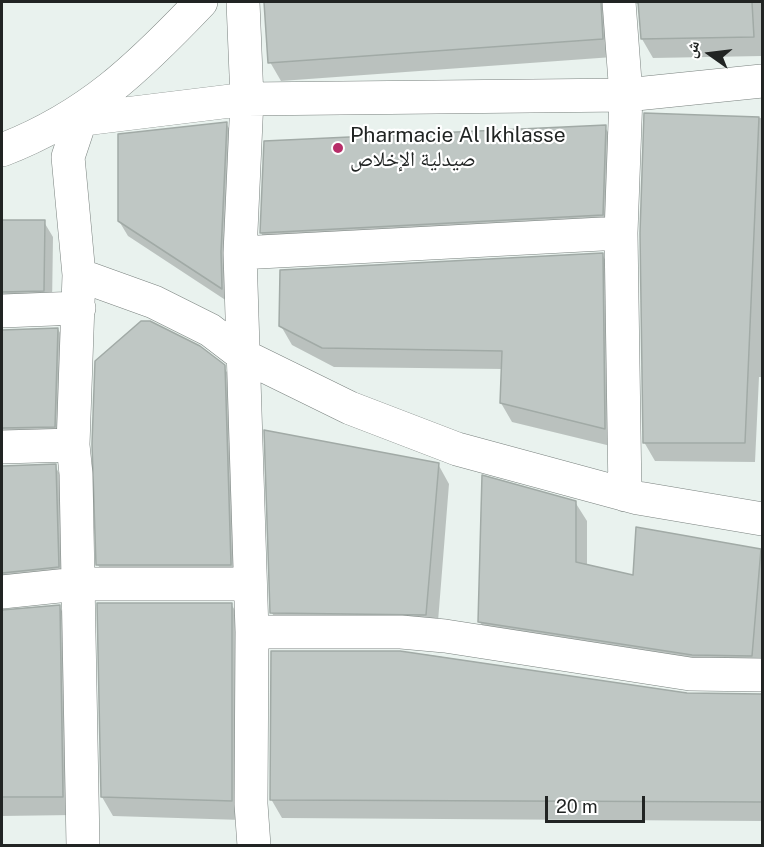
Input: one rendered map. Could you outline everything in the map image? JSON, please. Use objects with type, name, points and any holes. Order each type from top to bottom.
[{"type":"street","points":[[83,846],[76,474],[73,444],[79,275],[68,158],[74,121],[128,75],[201,2]]},
{"type":"street","points":[[243,2],[247,99],[240,253],[252,632],[251,804],[254,846]]},
{"type":"street","points":[[619,2],[626,95],[621,233],[625,495]]},
{"type":"street","points":[[2,150],[74,121],[247,99],[626,95],[762,81]]},
{"type":"street","points":[[240,253],[621,233]]},
{"type":"street","points":[[79,275],[154,302],[210,330],[244,356],[350,408],[446,445],[536,473],[625,495],[762,519]]},
{"type":"street","points":[[2,311],[79,309]]},
{"type":"street","points":[[2,447],[73,444]]},
{"type":"street","points":[[2,592],[78,584],[249,584]]},
{"type":"street","points":[[252,632],[351,630],[434,635],[690,674],[762,675]]},
{"type":"building","points":[[264,2],[601,2],[603,39],[268,63]]},
{"type":"building","points":[[638,2],[752,2],[754,37],[641,39]]},
{"type":"building","points":[[644,113],[759,117],[745,443],[643,443],[640,233]]},
{"type":"building","points":[[227,122],[221,252],[222,289],[118,221],[118,134]]},
{"type":"building","points":[[606,125],[603,215],[260,233],[264,141]]},
{"type":"building","points":[[2,220],[45,220],[44,291],[2,292]]},
{"type":"building","points":[[603,253],[605,429],[500,403],[502,351],[322,348],[279,326],[280,270]]},
{"type":"building","points":[[141,321],[150,321],[200,346],[225,365],[231,565],[96,565],[92,444],[95,361]]},
{"type":"building","points":[[58,328],[55,427],[2,428],[2,330]]},
{"type":"building","points":[[264,430],[439,463],[426,615],[270,613]]},
{"type":"building","points":[[56,464],[59,567],[2,573],[2,466]]},
{"type":"building","points":[[482,475],[576,501],[576,562],[633,575],[636,527],[761,549],[752,656],[692,655],[478,622]]},
{"type":"building","points":[[97,603],[232,603],[232,801],[101,797]]},
{"type":"building","points":[[60,605],[63,797],[2,797],[2,610]]},
{"type":"building","points":[[271,651],[400,651],[687,693],[762,694],[762,802],[270,800]]},
{"type":"place","name":"Pharmacie Al Ikhlasse صيدلية الإخلاص","points":[[338,148]]}]
